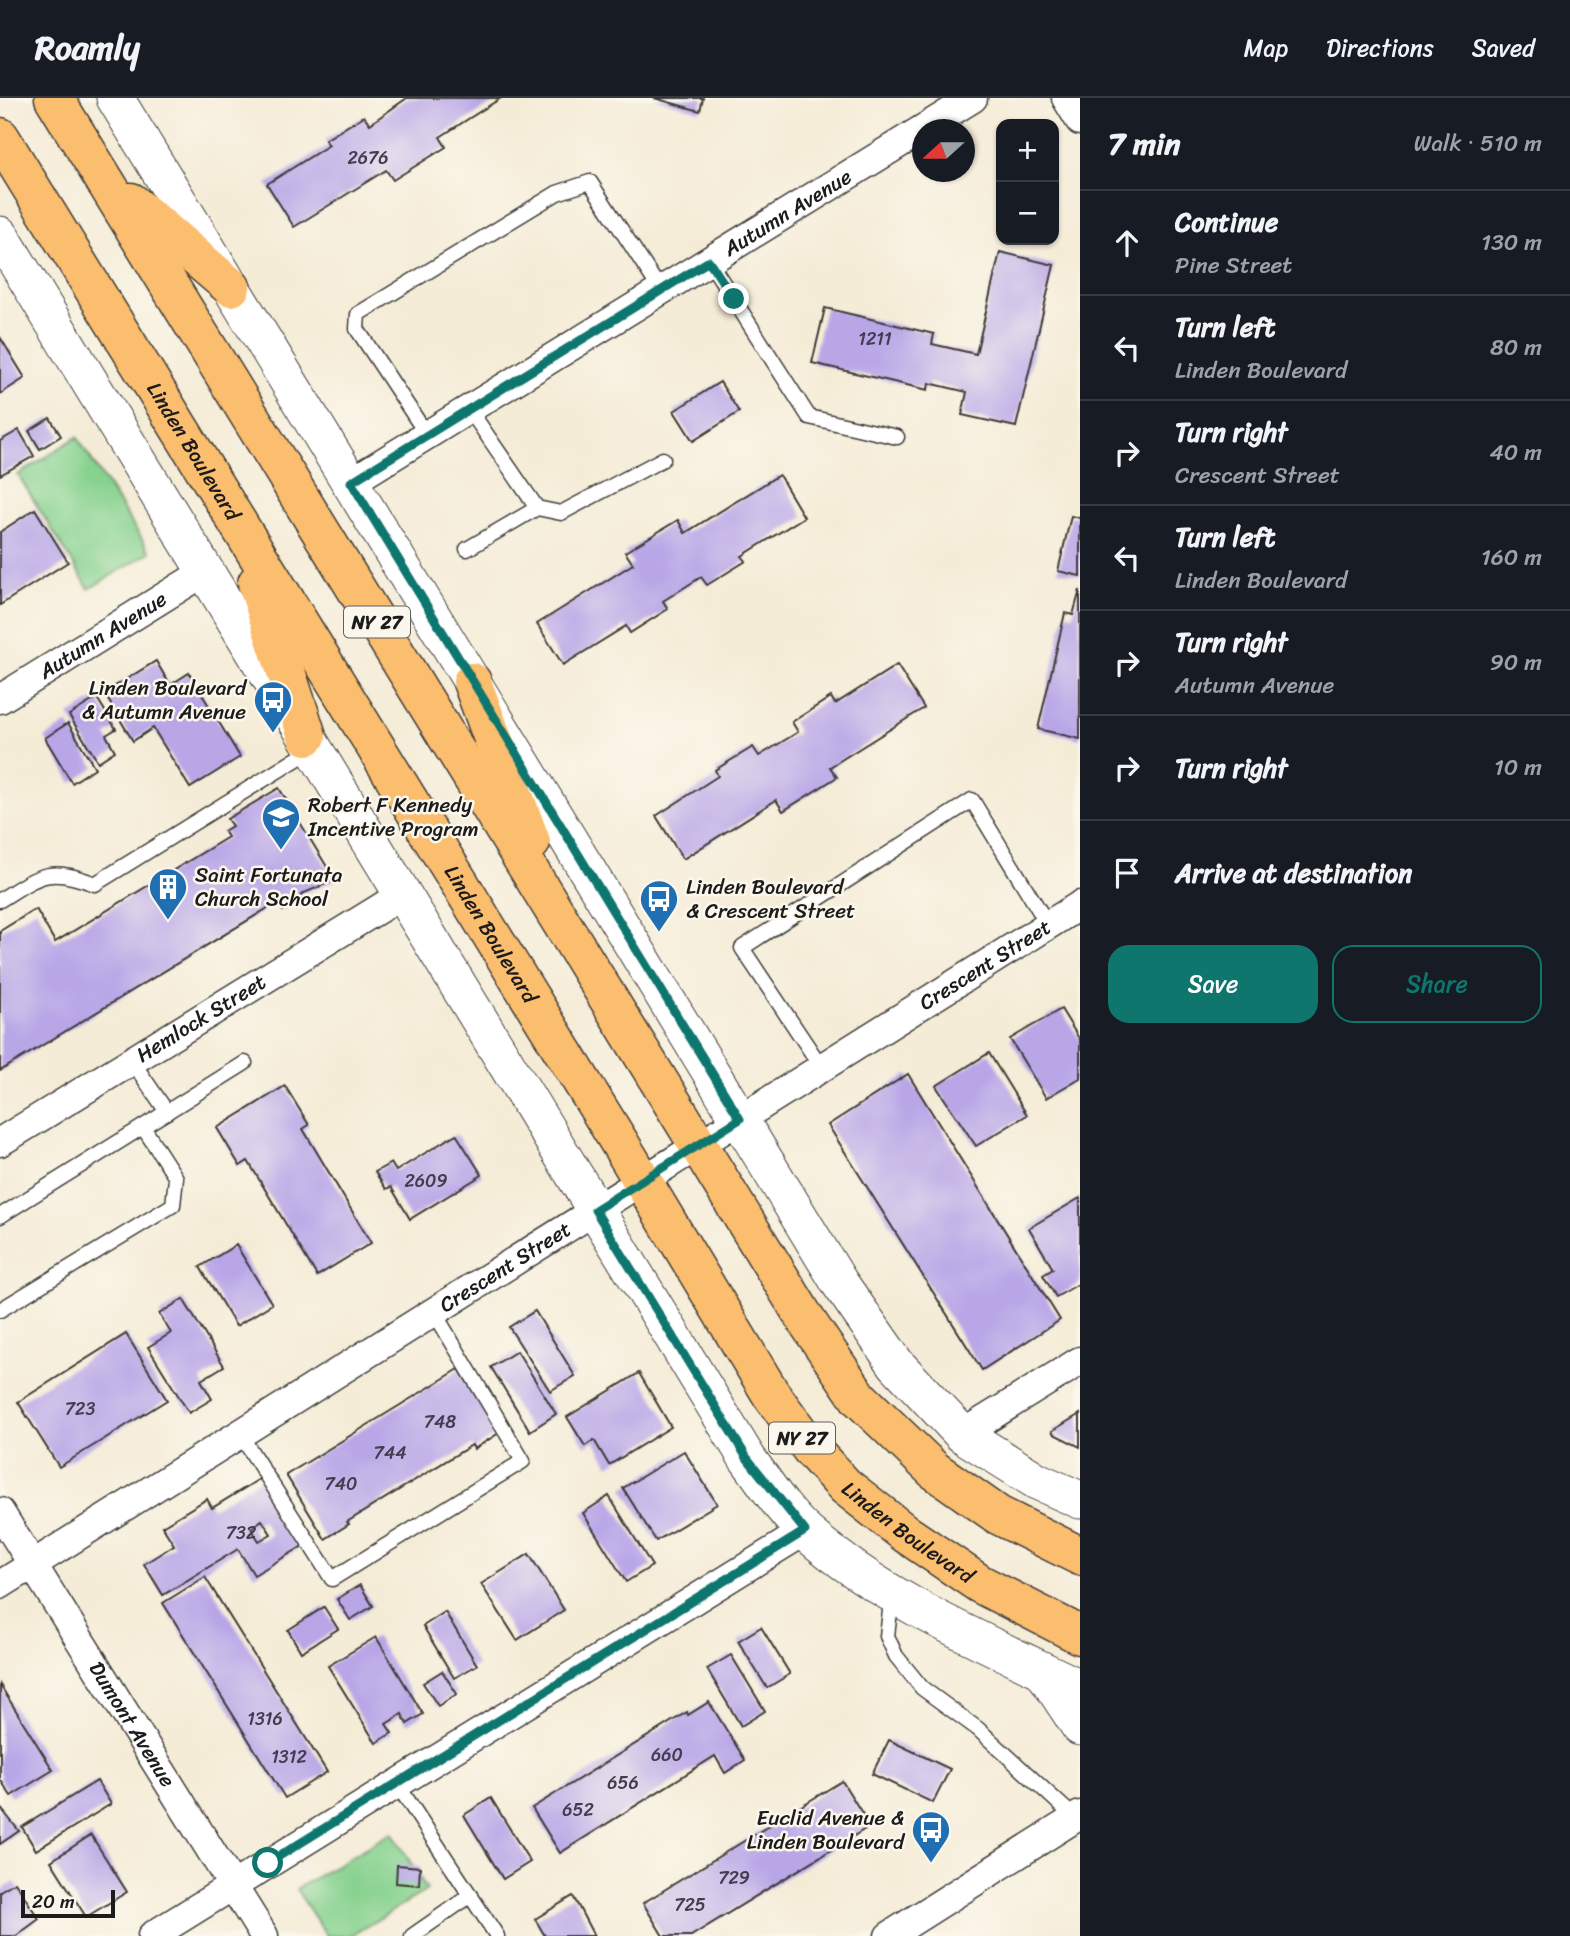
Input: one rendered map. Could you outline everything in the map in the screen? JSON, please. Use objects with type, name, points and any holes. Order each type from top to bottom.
[{"type":"highway","name":"NY 27","points":[[54,98],[698,1146],[806,1320],[859,1398],[945,1478],[998,1515],[1080,1556]]},
{"type":"highway","name":"Linden Boulevard","points":[[0,137],[771,1394],[811,1450],[837,1477],[906,1534],[980,1584],[1080,1635]]},
{"type":"highway","points":[[103,178],[231,287]]},
{"type":"highway","points":[[236,521],[311,742]]},
{"type":"highway","points":[[472,682],[559,919]]},
{"type":"street","points":[[115,98],[839,1282],[896,1364],[962,1434],[1037,1481],[1080,1500]]},
{"type":"street","name":"Autumn Avenue","points":[[351,482],[973,98]]},
{"type":"street","points":[[1066,98],[1080,121]]},
{"type":"street","points":[[1,239],[747,1458],[805,1531],[892,1593],[947,1625],[1080,1688]]},
{"type":"street","name":"Autumn Avenue","points":[[0,699],[206,571]]},
{"type":"street","name":"Hemlock Street","points":[[0,1142],[402,894]]},
{"type":"street","name":"Crescent Street","points":[[0,1585],[1080,905]]},
{"type":"street","points":[[962,1434],[1080,1361]]},
{"type":"street","name":"Dumont Avenue","points":[[0,1512],[264,1936]]},
{"type":"street","points":[[152,1936],[805,1531]]},
{"type":"street","points":[[1042,1670],[1080,1727]]},
{"type":"street","points":[[888,1936],[1077,1817]]},
{"type":"lane","points":[[427,435],[357,329],[358,314],[557,193],[590,182],[661,291]]},
{"type":"lane","points":[[709,261],[809,417],[897,437]]},
{"type":"lane","points":[[470,409],[537,508]]},
{"type":"lane","points":[[467,549],[537,508],[561,513],[663,459]]},
{"type":"lane","points":[[0,900],[40,875],[58,874],[95,884],[311,742]]},
{"type":"lane","points":[[822,1068],[742,948],[972,800],[1048,925]]},
{"type":"lane","points":[[132,1061],[167,1112]]},
{"type":"lane","points":[[0,1216],[245,1063]]},
{"type":"lane","points":[[0,1311],[173,1205],[176,1178],[143,1128]]},
{"type":"lane","points":[[240,1434],[332,1579],[523,1461],[434,1312]]},
{"type":"lane","points":[[892,1593],[887,1636],[896,1656],[922,1688],[978,1729],[1077,1817]]},
{"type":"lane","points":[[397,1784],[497,1936]]},
{"type":"lane","points":[[412,1936],[471,1895]]},
{"type":"green space","points":[[77,437],[150,552],[89,589],[18,475]]},
{"type":"green space","points":[[392,1832],[427,1890],[350,1936],[327,1936],[296,1889]]},
{"type":"building","points":[[407,98],[501,98],[440,137],[446,147],[393,180],[386,170],[294,227],[267,184],[329,145],[325,140],[364,116],[370,124]]},
{"type":"building","points":[[654,98],[703,98],[700,111]]},
{"type":"building","points":[[1000,252],[1054,265],[1016,427],[962,415],[967,392],[929,383],[928,390],[812,363],[825,308],[934,334],[932,344],[976,354]]},
{"type":"building","points":[[0,337],[25,378],[0,394]]},
{"type":"building","points":[[720,382],[739,412],[693,441],[674,411]]},
{"type":"building","points":[[50,418],[61,436],[40,449],[29,431]]},
{"type":"building","points":[[19,430],[34,456],[0,475],[0,441]]},
{"type":"building","points":[[779,475],[804,517],[742,556],[746,561],[707,585],[701,577],[663,601],[668,609],[630,633],[626,626],[563,665],[537,624],[633,564],[625,552],[678,520],[685,533]]},
{"type":"building","points":[[35,509],[68,562],[0,605],[0,532]]},
{"type":"building","points":[[1071,516],[1080,518],[1080,576],[1058,571]]},
{"type":"building","points":[[1080,590],[1080,739],[1038,729],[1065,613],[1073,615]]},
{"type":"building","points":[[156,661],[170,685],[189,673],[240,757],[190,788],[153,728],[133,741],[104,693]]},
{"type":"building","points":[[897,665],[924,708],[830,767],[837,777],[783,811],[776,800],[683,859],[656,816],[718,776],[715,770],[753,747],[759,756],[798,732],[792,722],[831,697],[835,704]]},
{"type":"building","points":[[97,698],[116,729],[106,735],[115,751],[98,762],[69,715]]},
{"type":"building","points":[[68,723],[95,768],[72,783],[45,738]]},
{"type":"building","name":"Saint Fortunata Church School","points":[[279,788],[335,880],[304,893],[283,911],[278,902],[0,1071],[0,931],[36,909],[55,942],[228,837],[224,831],[232,826],[227,819]]},
{"type":"building","points":[[1061,1009],[1080,1040],[1080,1078],[1046,1098],[1010,1039]]},
{"type":"building","points":[[989,1053],[1027,1115],[976,1146],[936,1086]]},
{"type":"building","points":[[908,1074],[1060,1320],[982,1370],[828,1125]]},
{"type":"building","points":[[285,1086],[309,1125],[303,1129],[371,1243],[317,1276],[248,1161],[240,1166],[217,1128]]},
{"type":"building","points":[[456,1134],[482,1175],[410,1219],[391,1187],[386,1189],[375,1172],[391,1163],[396,1171]]},
{"type":"building","points":[[1080,1198],[1080,1283],[1056,1297],[1043,1275],[1053,1269],[1029,1228]]},
{"type":"building","points":[[236,1245],[272,1304],[236,1326],[200,1267]]},
{"type":"building","points":[[183,1299],[224,1366],[201,1380],[212,1399],[189,1413],[148,1347],[171,1333],[159,1314]]},
{"type":"building","points":[[535,1311],[575,1376],[550,1391],[509,1327]]},
{"type":"building","points":[[126,1334],[167,1400],[59,1467],[18,1402]]},
{"type":"building","points":[[517,1351],[556,1414],[530,1431],[491,1367]]},
{"type":"building","points":[[459,1369],[499,1433],[474,1449],[472,1445],[347,1522],[349,1524],[325,1539],[286,1475]]},
{"type":"building","points":[[639,1373],[671,1427],[609,1465],[594,1440],[585,1446],[567,1417]]},
{"type":"building","points":[[1080,1414],[1080,1447],[1052,1431]]},
{"type":"building","points":[[684,1451],[717,1504],[656,1541],[623,1488]]},
{"type":"building","points":[[261,1478],[303,1546],[254,1575],[238,1549],[163,1595],[144,1564],[174,1545],[162,1526],[207,1499],[212,1508]],"holes":[[[262,1520],[271,1534],[259,1541],[251,1528]]]},
{"type":"building","points":[[609,1496],[652,1566],[626,1582],[583,1513]]},
{"type":"building","points":[[529,1554],[564,1610],[517,1640],[481,1584]]},
{"type":"building","points":[[205,1577],[327,1772],[285,1798],[163,1603]]},
{"type":"building","points":[[360,1585],[373,1606],[350,1620],[337,1599]]},
{"type":"building","points":[[324,1607],[338,1629],[301,1652],[288,1630]]},
{"type":"building","points":[[445,1612],[477,1665],[454,1678],[423,1626]]},
{"type":"building","points":[[761,1627],[790,1674],[767,1688],[738,1641]]},
{"type":"building","points":[[376,1637],[423,1714],[407,1724],[402,1714],[386,1724],[392,1733],[376,1743],[328,1666]]},
{"type":"building","points":[[731,1655],[765,1711],[741,1726],[707,1669]]},
{"type":"building","points":[[442,1671],[457,1694],[438,1706],[423,1683]]},
{"type":"building","points":[[0,1685],[53,1770],[11,1796],[0,1779]]},
{"type":"building","points":[[709,1702],[745,1760],[725,1773],[715,1756],[560,1853],[532,1808],[687,1712],[688,1715]]},
{"type":"building","points":[[889,1740],[950,1769],[933,1803],[872,1774]]},
{"type":"building","points":[[97,1781],[111,1804],[36,1850],[22,1827]]},
{"type":"building","points":[[842,1781],[870,1826],[691,1936],[663,1936],[643,1903]]},
{"type":"building","points":[[491,1798],[530,1862],[503,1879],[464,1815]]},
{"type":"building","points":[[0,1807],[19,1831],[0,1844]]},
{"type":"building","points":[[91,1835],[127,1892],[86,1917],[51,1861]]},
{"type":"building","points":[[397,1865],[420,1867],[419,1885],[396,1883]]},
{"type":"building","points":[[15,1882],[39,1919],[16,1936],[0,1936],[0,1891]]},
{"type":"building","points":[[573,1896],[594,1936],[545,1936],[535,1919]]},
{"type":"place","name":"Linden Boulevard & Autumn Avenue","points":[[273,734]]},
{"type":"place","name":"Robert F Kennedy Incentive Program","points":[[281,851]]},
{"type":"place","name":"Saint Fortunata Church School","points":[[168,921]]},
{"type":"place","name":"Linden Boulevard & Crescent Street","points":[[659,933]]},
{"type":"place","name":"Euclid Avenue & Linden Boulevard","points":[[931,1864]]},
{"type":"route","points":[[268,1863],[805,1531],[747,1458],[595,1210],[740,1119],[351,482],[709,261],[734,299]]}]
